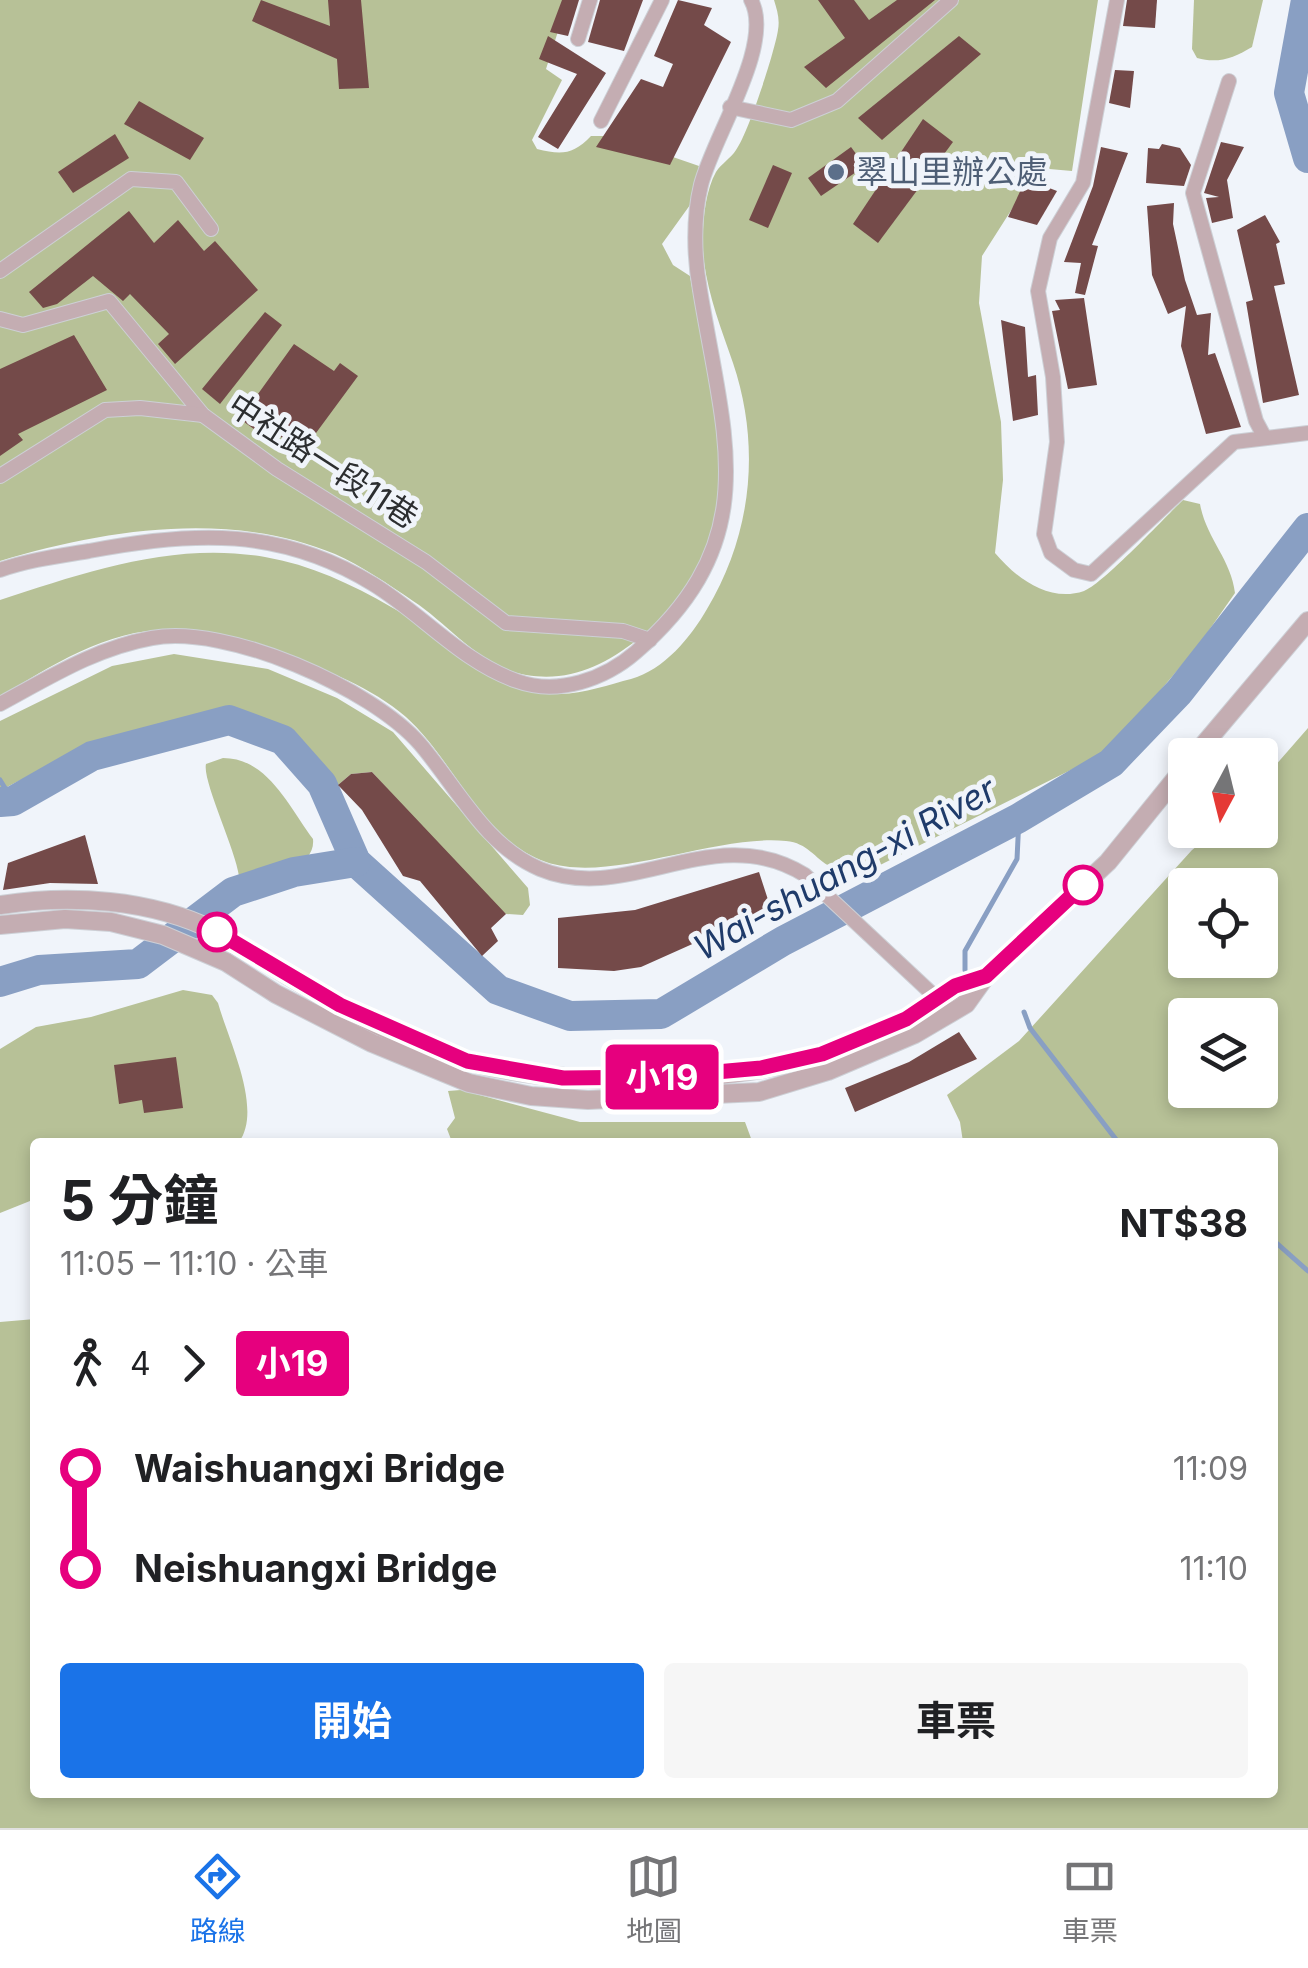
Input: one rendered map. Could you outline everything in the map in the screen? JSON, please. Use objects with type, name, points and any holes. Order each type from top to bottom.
[{"type":"street","points":[[578,39],[590,0]]},
{"type":"street","points":[[601,121],[662,0]]},
{"type":"street","points":[[0,570],[160,538],[236,536],[278,544],[344,568],[374,584],[472,658],[519,682],[568,686],[617,668],[684,605],[706,567],[724,519],[726,433],[695,246],[701,186],[758,35],[751,0]]},
{"type":"street","points":[[730,107],[791,120],[838,101],[951,0]]},
{"type":"street","points":[[1117,0],[1083,183],[1050,238],[1038,291],[1053,377],[1057,442],[1044,534],[1050,553],[1074,570],[1091,574],[1234,442],[1308,433]]},
{"type":"street","points":[[1229,81],[1193,193],[1256,421],[1265,438]]},
{"type":"street","points":[[0,271],[131,179],[176,182],[211,229]]},
{"type":"street","name":"中社路一段11巷","points":[[0,319],[23,325],[109,301],[203,415],[277,469],[426,562],[506,623],[623,631],[650,640]]},
{"type":"street","points":[[0,476],[104,410],[140,408],[203,415]]},
{"type":"street","points":[[1209,738],[1308,621]]},
{"type":"street","points":[[0,704],[97,652],[156,637],[196,639],[308,670],[360,694],[400,722],[482,825],[509,851],[540,869],[575,877],[617,876],[714,855],[778,858],[805,875],[950,1014]]},
{"type":"street","points":[[0,925],[65,918],[111,922],[164,935],[203,951],[304,1008],[426,1068],[532,1096],[588,1100],[759,1092],[828,1071],[966,1004],[986,976],[1108,862],[1168,789]]},
{"type":"street","points":[[0,904],[78,900],[170,914],[215,930],[296,980],[384,1026],[467,1061],[563,1078],[660,1077],[761,1068],[822,1054],[906,1019],[930,991],[986,976]]},
{"type":"green space","points":[[0,0],[568,0],[546,69],[562,80],[532,140],[537,149],[566,152],[591,136],[612,136],[699,166],[690,205],[662,244],[673,265],[690,276],[717,423],[720,470],[716,516],[702,560],[677,601],[637,640],[612,657],[571,674],[542,677],[509,671],[494,663],[375,576],[335,554],[295,540],[211,528],[168,529],[82,540],[0,561]]},
{"type":"green space","points":[[774,0],[1098,0],[1072,171],[1038,168],[982,256],[979,303],[1001,422],[1003,480],[995,553],[1034,586],[1058,594],[1084,591],[1119,564],[1183,500],[1200,504],[1235,593],[1198,646],[1109,751],[860,875],[831,867],[805,848],[786,841],[727,844],[632,863],[572,867],[546,862],[504,836],[423,735],[392,706],[333,674],[247,644],[182,630],[133,633],[86,649],[0,697],[0,600],[130,562],[197,553],[265,557],[337,579],[501,672],[546,693],[570,693],[608,685],[643,675],[665,660],[685,641],[707,609],[734,551],[742,520],[749,458],[747,426],[742,394],[709,288],[703,229],[712,181],[741,141],[767,73],[779,26]]},
{"type":"green space","points":[[1194,0],[1263,0],[1252,47],[1226,59],[1197,58],[1192,49]]},
{"type":"green space","points":[[174,654],[268,669],[337,698],[393,732],[528,888],[530,905],[523,915],[506,914],[484,895],[372,772],[351,774],[338,785],[269,726],[240,715],[189,720],[119,740],[0,791],[0,721],[112,666]]},
{"type":"green space","points":[[1308,728],[1308,1828],[0,1828],[0,1322],[30,1319],[30,1798],[1278,1798],[1278,1138],[962,1138],[960,1122],[947,1095],[1019,1041],[1168,876],[1168,978],[1278,978],[1278,868],[1176,868],[1192,850],[1278,848],[1278,762]]},
{"type":"green space","points":[[223,758],[253,766],[276,786],[313,839],[308,857],[280,872],[250,881],[239,876],[206,772],[206,764]]},
{"type":"green space","points":[[183,990],[212,995],[236,1055],[246,1094],[247,1112],[241,1138],[30,1138],[30,1201],[0,1213],[0,1049],[36,1027],[91,1017]]},
{"type":"green space","points":[[461,1090],[580,1122],[745,1122],[751,1138],[450,1138],[447,1129],[455,1118],[448,1091]]},
{"type":"building","points":[[261,0],[330,26],[328,0],[361,0],[369,88],[339,89],[337,59],[252,21]]},
{"type":"building","points":[[562,0],[579,0],[568,36],[550,32]]},
{"type":"building","points":[[600,0],[643,0],[624,51],[588,42]]},
{"type":"building","points":[[678,0],[712,8],[704,25],[731,42],[670,165],[596,147],[641,79],[663,87],[673,64],[654,56]]},
{"type":"building","points":[[818,0],[854,0],[869,20],[897,0],[935,0],[826,88],[804,67],[845,38]]},
{"type":"building","points":[[1127,0],[1157,0],[1155,28],[1123,26]]},
{"type":"building","points":[[548,36],[606,73],[558,149],[538,137],[577,74],[539,59]]},
{"type":"building","points":[[959,36],[981,54],[882,140],[858,118]]},
{"type":"building","points":[[1115,70],[1134,71],[1130,108],[1109,103]]},
{"type":"building","points":[[139,101],[204,138],[190,160],[124,124]]},
{"type":"building","points":[[923,119],[953,142],[878,243],[853,224]]},
{"type":"building","points":[[115,134],[129,158],[73,193],[58,172]]},
{"type":"building","points":[[1221,142],[1244,147],[1227,180],[1233,218],[1212,223],[1206,198],[1219,197],[1204,193]]},
{"type":"building","points":[[1162,144],[1180,148],[1191,165],[1184,186],[1146,183],[1148,148],[1159,149]]},
{"type":"building","name":"翠山里辦公處","points":[[851,147],[865,166],[821,196],[808,178]]},
{"type":"building","points":[[1101,147],[1128,153],[1092,245],[1098,246],[1085,295],[1075,293],[1081,263],[1064,262],[1093,186]]},
{"type":"building","points":[[773,165],[792,173],[768,228],[749,220]]},
{"type":"building","points":[[1026,179],[1057,191],[1037,225],[1008,217]]},
{"type":"building","points":[[1174,203],[1173,224],[1185,280],[1197,315],[1211,313],[1208,355],[1215,353],[1241,427],[1206,434],[1181,346],[1186,306],[1168,314],[1152,275],[1147,206]]},
{"type":"building","points":[[129,211],[154,243],[178,220],[204,251],[215,241],[258,290],[175,364],[158,344],[169,334],[130,294],[123,301],[93,276],[57,304],[43,308],[29,292]]},
{"type":"building","points":[[1265,215],[1280,242],[1276,244],[1285,284],[1274,286],[1299,395],[1263,403],[1246,302],[1253,300],[1237,230]]},
{"type":"building","points":[[1084,298],[1097,385],[1068,389],[1052,311],[1060,310],[1055,300]]},
{"type":"building","points":[[265,312],[282,325],[220,404],[202,389]]},
{"type":"building","points":[[1001,320],[1025,327],[1028,377],[1036,375],[1038,415],[1013,421]]},
{"type":"building","points":[[74,335],[107,390],[18,434],[23,440],[0,456],[0,369]]},
{"type":"building","points":[[294,344],[334,371],[340,363],[358,376],[302,452],[270,429],[265,437],[240,419]]},
{"type":"building","points":[[372,772],[506,914],[491,928],[498,941],[482,956],[420,881],[403,876],[362,810],[338,785],[351,774]]},
{"type":"building","points":[[85,835],[98,884],[50,883],[3,890],[8,863]]},
{"type":"building","points":[[759,872],[771,909],[641,967],[614,971],[558,968],[558,918],[635,910]]},
{"type":"building","points":[[959,1032],[977,1059],[855,1112],[845,1088],[909,1062]]},
{"type":"building","points":[[176,1057],[183,1108],[144,1113],[142,1100],[119,1104],[114,1065]]},
{"type":"waterway","name":"Wai-shuang-xi River","points":[[1306,0],[1289,93],[1308,158]]},
{"type":"waterway","name":"Wai-shuang-xi River","points":[[0,802],[13,801],[92,756],[229,720],[283,740],[322,784],[356,862],[498,990],[570,1016],[661,1014],[783,941],[1019,818],[1111,763],[1179,692],[1308,528]]},
{"type":"waterway","points":[[0,780],[13,801]]},
{"type":"waterway","points":[[965,970],[965,951],[1017,859],[1019,818]]},
{"type":"waterway","points":[[0,982],[39,970],[138,964],[233,892],[294,872],[356,862]]},
{"type":"waterway","points":[[1024,1012],[1030,1028],[1115,1138]]},
{"type":"waterway","points":[[1278,1244],[1308,1271]]},
{"type":"bus line","name":"小19","points":[[217,932],[340,1005],[467,1061],[563,1078],[660,1077],[761,1068],[822,1054],[906,1019],[955,986],[986,976],[1083,885]]},
{"type":"place","name":"翠山里辦公處","points":[[836,172]]}]
